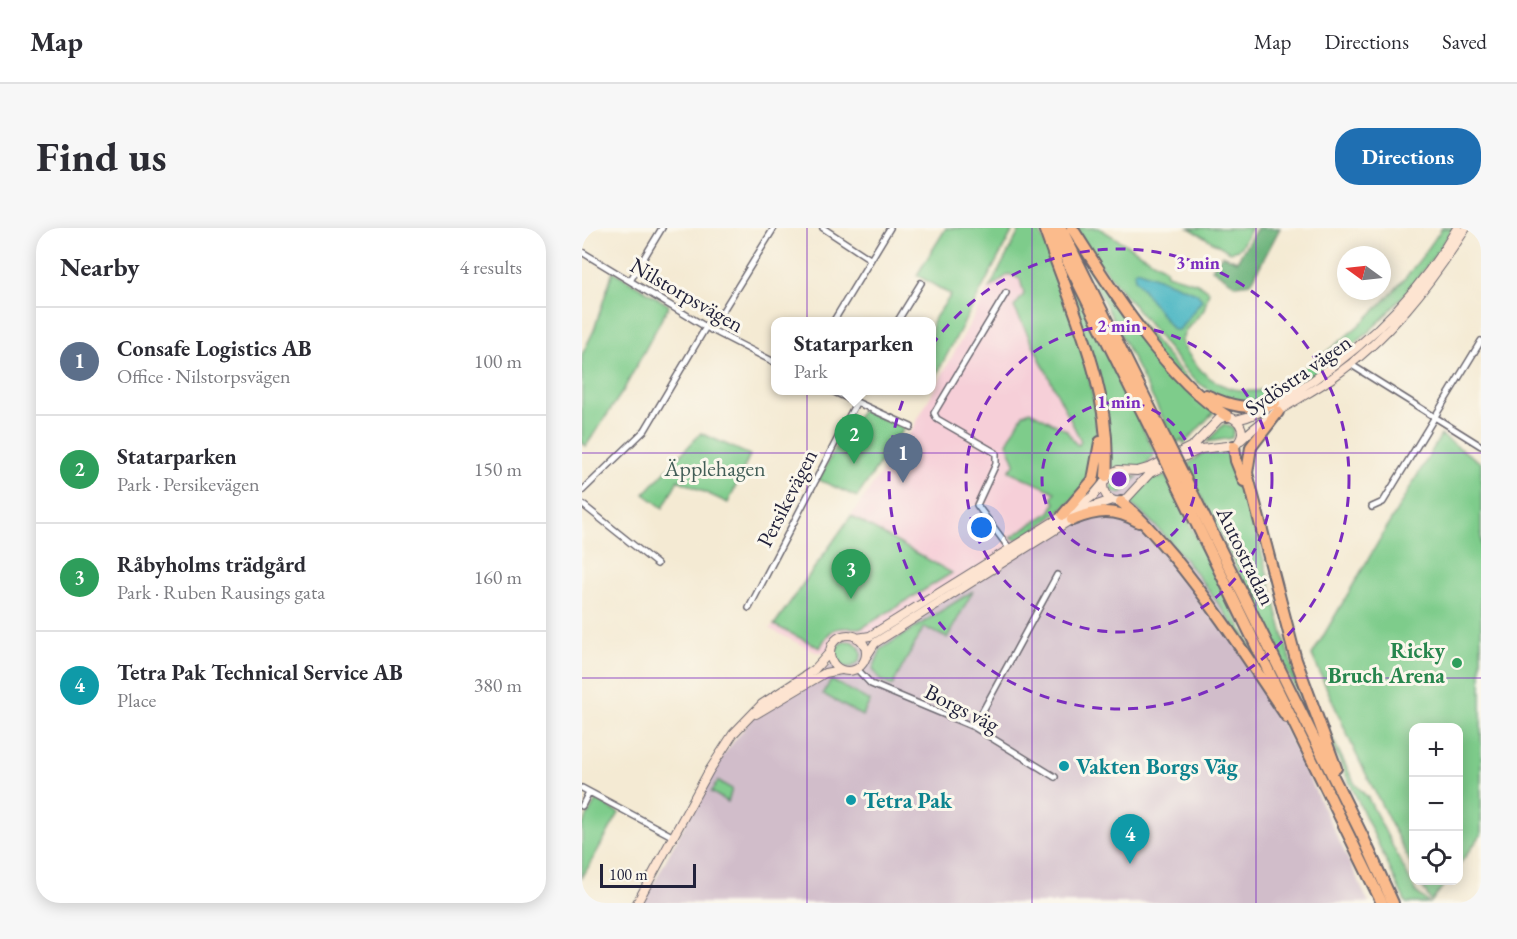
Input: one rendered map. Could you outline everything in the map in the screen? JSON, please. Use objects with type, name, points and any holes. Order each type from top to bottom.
[{"type":"highway","points":[[1044,228],[1088,352],[1101,411],[1105,480]]},
{"type":"highway","name":"Autostradan","points":[[1051,228],[1362,835],[1393,903]]},
{"type":"highway","name":"Autostradan","points":[[1061,228],[1161,440]]},
{"type":"highway","points":[[1072,228],[1139,327],[1195,390],[1232,418]]},
{"type":"highway","points":[[1195,390],[1244,408],[1277,408]]},
{"type":"highway","points":[[1277,408],[1249,453],[1247,473],[1296,660],[1362,835]]},
{"type":"highway","points":[[1067,517],[1090,485],[1095,474],[1101,411]]},
{"type":"highway","points":[[1237,443],[1236,461],[1252,497]]},
{"type":"highway","name":"Autostradan","points":[[1182,482],[1382,903]]},
{"type":"highway","points":[[1116,501],[1149,529],[1223,620],[1311,753]]},
{"type":"highway","points":[[1067,517],[1113,511],[1149,529]]},
{"type":"main road","name":"Sydöstra vägen","points":[[1237,443],[1277,408],[1328,370],[1383,324],[1426,273],[1456,228]]},
{"type":"main road","name":"Sydöstra vägen","points":[[1105,480],[1114,471],[1142,470],[1194,445],[1216,421],[1253,416],[1277,408],[1350,364],[1388,330],[1415,301],[1466,228]]},
{"type":"main road","points":[[1067,517],[1094,505],[1129,498],[1147,476],[1197,450],[1237,443],[1242,429],[1232,418]]},
{"type":"main road","points":[[1105,480],[1105,493],[1116,501]]},
{"type":"main road","points":[[752,716],[825,673],[857,669],[875,643],[1067,517],[1089,499],[1105,480]]},
{"type":"main road","points":[[637,903],[721,750],[762,704],[814,670],[840,637],[870,636],[1012,552]]},
{"type":"main road","points":[[857,638],[864,646],[866,657]]},
{"type":"main road","points":[[830,652],[831,661],[841,670]]},
{"type":"street","points":[[630,281],[662,228]]},
{"type":"street","points":[[582,491],[645,430],[774,228]]},
{"type":"street","points":[[823,228],[870,259]]},
{"type":"street","points":[[835,317],[890,228]]},
{"type":"street","name":"Nilstorpsvägen","points":[[582,252],[709,328],[771,360]]},
{"type":"street","points":[[900,317],[921,283]]},
{"type":"street","points":[[1006,293],[934,413],[937,419],[996,453],[996,464],[977,505],[1012,552]]},
{"type":"street","points":[[1372,507],[1383,502],[1481,341]]},
{"type":"street","points":[[1350,364],[1481,446]]},
{"type":"street","points":[[840,395],[911,427]]},
{"type":"street","name":"Persikevägen","points":[[749,608],[855,395]]},
{"type":"street","points":[[582,504],[657,564]]},
{"type":"street","points":[[974,727],[1057,575]]},
{"type":"street","name":"Borgs väg","points":[[857,669],[871,684],[974,727],[1055,777]]},
{"type":"street","points":[[582,788],[672,836]]},
{"type":"street","points":[[582,806],[589,792]]},
{"type":"shaded area","points":[[1022,228],[1037,228],[1159,466],[1095,500],[847,653],[816,652],[770,629],[912,430],[931,395],[936,395],[936,386]]},
{"type":"shaded area","points":[[1159,466],[1369,903],[643,903],[719,760],[760,708],[1095,500]]},
{"type":"green space","points":[[946,228],[1014,228],[936,375],[936,317],[951,295],[917,275]]},
{"type":"green space","points":[[1021,228],[1038,228],[1073,317],[1092,389],[1096,424],[1096,455],[1089,480],[1084,488],[1045,523],[1015,540],[1011,537],[1050,512],[1055,503],[1052,498],[1055,492],[1009,471],[1015,463],[1007,443],[1023,414],[1030,411],[1066,430],[1076,444],[1079,445],[1081,441],[1014,307],[1024,294],[1020,279],[1009,274],[989,289]]},
{"type":"green space","points":[[1076,228],[1099,228],[1166,269],[1167,274],[1197,283],[1209,291],[1204,310],[1186,330],[1181,341],[1194,362],[1210,378],[1231,388],[1256,391],[1268,389],[1285,380],[1342,340],[1385,300],[1391,300],[1391,293],[1428,249],[1442,228],[1453,228],[1423,272],[1370,331],[1329,365],[1287,393],[1265,403],[1249,405],[1226,399],[1191,377],[1089,250]]},
{"type":"green space","points":[[1189,228],[1252,228],[1240,248],[1230,252]]},
{"type":"green space","points":[[1257,228],[1280,228],[1251,283],[1236,285],[1212,269],[1222,255],[1237,261]]},
{"type":"green space","points":[[1080,254],[1083,254],[1214,412],[1184,444],[1182,440],[1176,444]]},
{"type":"green space","points":[[1064,267],[1155,453],[1145,467],[1111,468],[1109,440]]},
{"type":"green space","points":[[613,271],[669,305],[623,391],[586,446],[582,442],[582,355],[594,330]]},
{"type":"green space","points":[[862,410],[904,428],[857,497],[819,480],[835,448]]},
{"type":"green space","points":[[1224,424],[1234,428],[1232,438],[1207,442]]},
{"type":"green space","name":"Äpplehagen","points":[[701,433],[750,455],[728,503],[678,480],[663,508],[644,494]]},
{"type":"green space","points":[[1441,435],[1481,463],[1481,835],[1463,860],[1463,723],[1409,723],[1409,860],[1356,754],[1312,655]]},
{"type":"green space","points":[[1205,451],[1230,451],[1248,500],[1304,705],[1186,466]]},
{"type":"green space","points":[[1154,475],[1159,479],[1164,475],[1168,480],[1266,678],[1240,635],[1204,584],[1165,536],[1129,503]]},
{"type":"green space","points":[[1138,476],[1121,493],[1113,492],[1111,488],[1113,479]]},
{"type":"green space","points":[[851,516],[952,573],[862,628],[842,628],[832,631],[820,648],[774,625]]},
{"type":"green space","points":[[973,591],[947,638],[924,627],[892,686],[880,680],[873,669],[881,649]]},
{"type":"green space","points":[[848,641],[857,645],[861,654],[857,663],[848,667],[839,663],[835,654],[839,645]]},
{"type":"green space","points":[[831,680],[870,701],[862,716],[823,694]]},
{"type":"green space","points":[[1322,724],[1331,736],[1355,784],[1368,798],[1409,878],[1409,885],[1412,885],[1416,892],[1429,903],[1406,903]]},
{"type":"green space","points":[[718,781],[732,789],[728,802],[711,792]]},
{"type":"green space","points":[[596,800],[619,813],[582,878],[582,826]]},
{"type":"green space","points":[[1422,885],[1444,885],[1431,902]]},
{"type":"water","points":[[1137,270],[1197,293],[1202,300],[1179,330],[1173,330],[1135,279],[1134,272]]},
{"type":"place","name":"Statarparken","points":[[854,464]]},
{"type":"place","name":"Consafe Logistics AB","points":[[903,483]]},
{"type":"place","name":"Råbyholms trädgård","points":[[851,599]]},
{"type":"place","name":"Ricky Bruch Arena","points":[[1457,663]]},
{"type":"place","name":"Vakten Borgs Väg","points":[[1064,766]]},
{"type":"place","name":"Tetra Pak","points":[[851,800]]},
{"type":"place","name":"Tetra Pak Technical Service AB","points":[[1130,864]]}]
